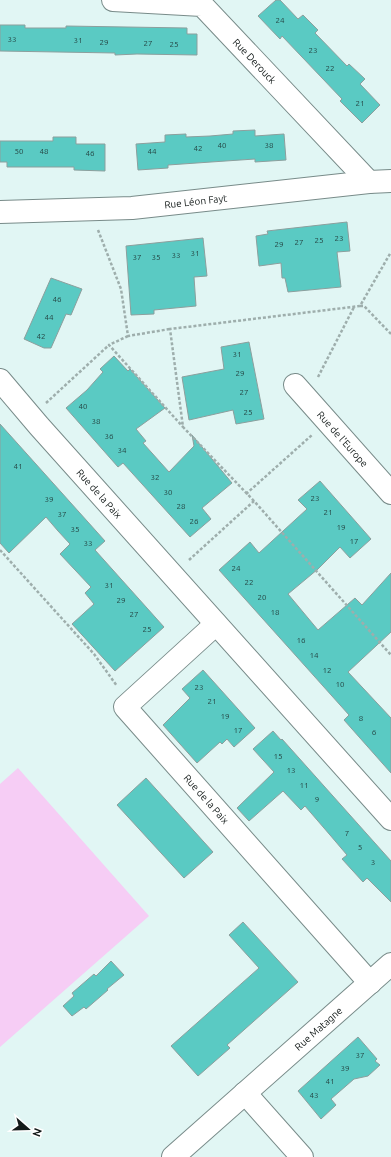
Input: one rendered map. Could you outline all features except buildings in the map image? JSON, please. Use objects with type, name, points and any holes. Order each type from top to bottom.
[{"type":"street","name":"Rue Derouck","points":[[113,0],[202,2],[369,182]]},
{"type":"street","name":"Rue Léon Fayt","points":[[0,212],[132,208],[369,182],[391,181]]},
{"type":"street","name":"Rue de la Paix","points":[[0,380],[172,575],[391,819]]},
{"type":"street","name":"Rue de l'Europe","points":[[301,392],[391,493]]},
{"type":"street","points":[[129,703],[216,624]]},
{"type":"street","name":"Rue de la Paix","points":[[129,703],[125,706],[370,983]]},
{"type":"street","name":"Rue Matagne","points":[[173,1157],[391,964]]},
{"type":"street","points":[[245,1092],[302,1157]]},
{"type":"path","points":[[91,209],[121,289],[128,336]]},
{"type":"path","points":[[360,306],[391,252]]},
{"type":"path","points":[[31,416],[109,345],[128,336],[170,329],[360,306],[364,306],[391,334]]},
{"type":"path","points":[[301,392],[354,307]]},
{"type":"path","points":[[170,329],[183,427]]},
{"type":"path","points":[[109,345],[183,427],[254,502],[391,656]]},
{"type":"path","points":[[246,494],[327,421]]},
{"type":"path","points":[[172,575],[254,502]]},
{"type":"path","points":[[0,550],[94,654],[129,703]]},
{"type":"shaded area","points":[[18,768],[149,916],[0,1047],[0,784]]}]
